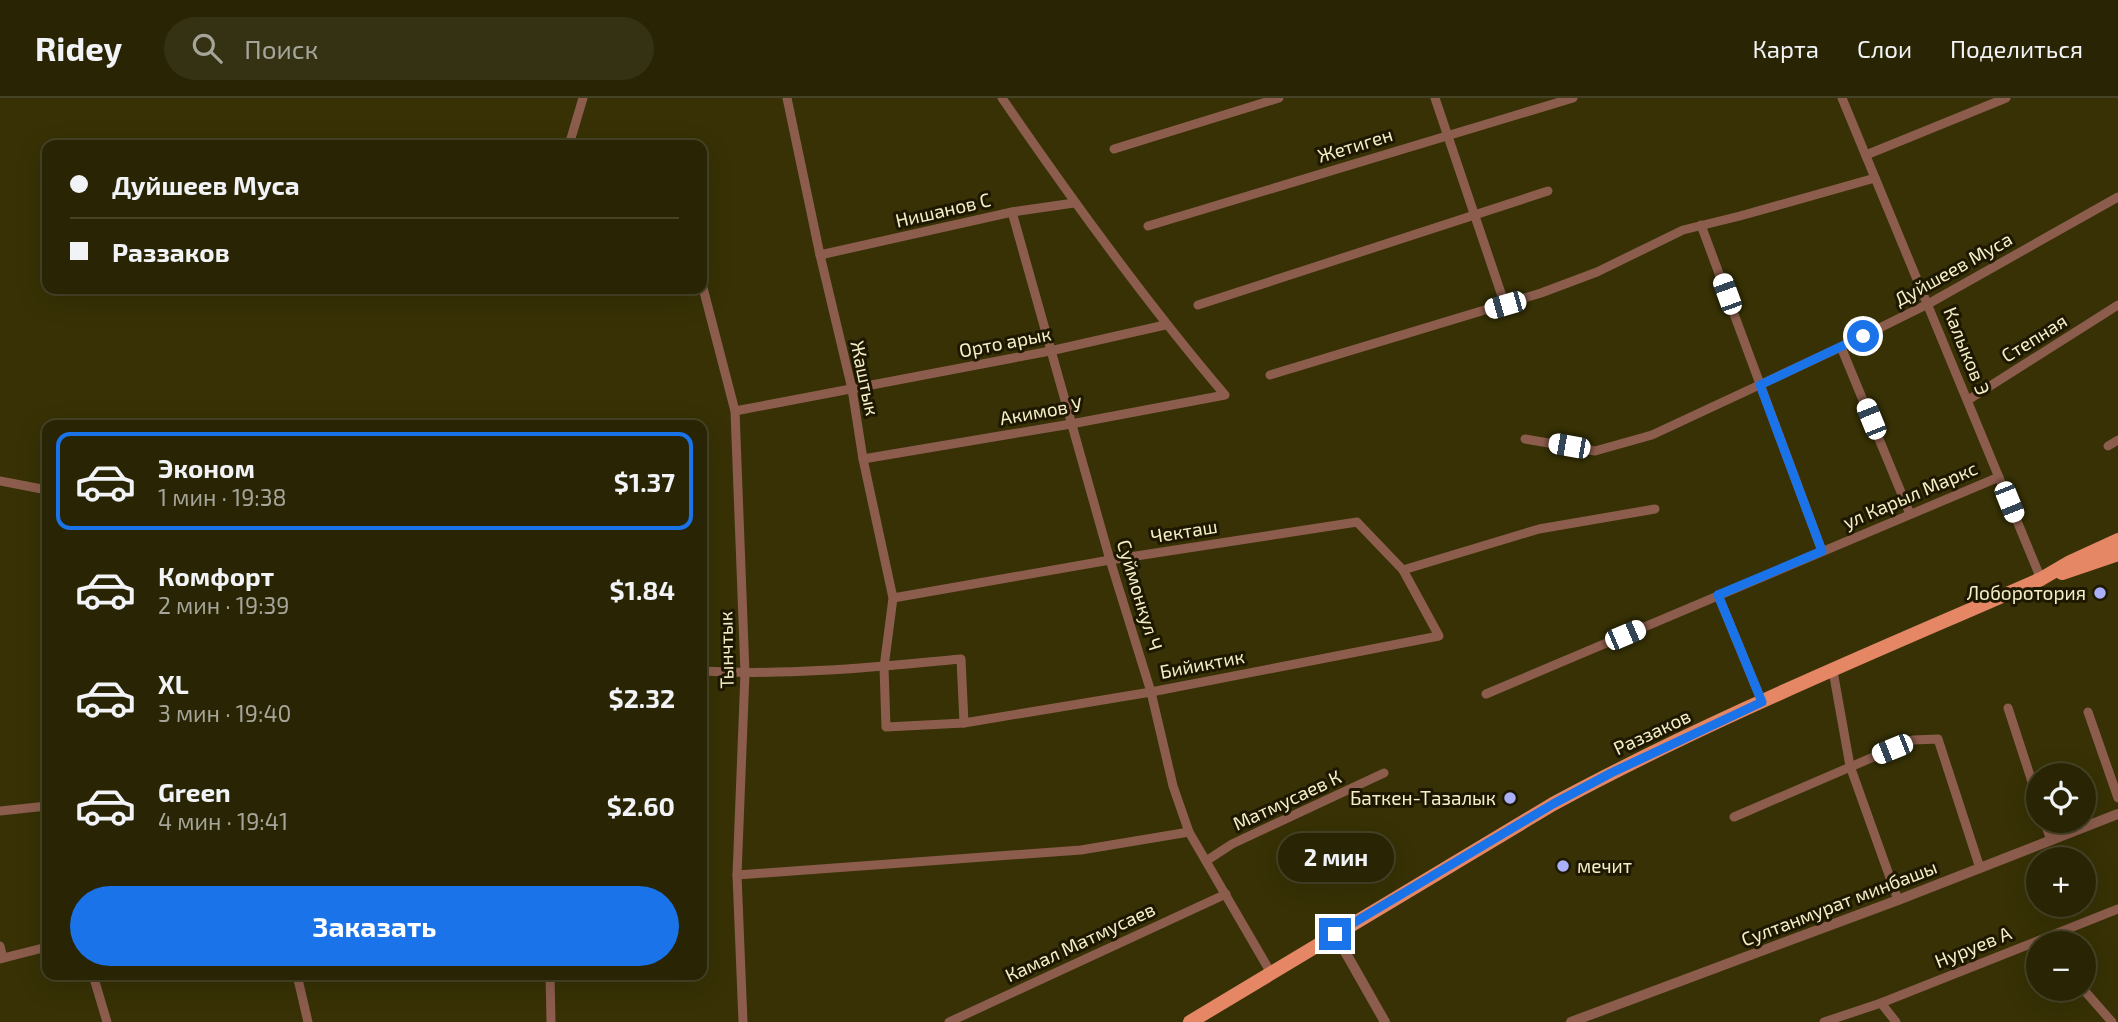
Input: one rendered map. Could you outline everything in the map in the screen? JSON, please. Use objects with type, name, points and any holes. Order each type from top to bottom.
[{"type":"main road","name":"Раззаков","points":[[1190,1022],[1564,797],[1611,773],[1762,702],[2041,579],[2070,562],[2117,549]]},
{"type":"street","points":[[570,140],[583,98]]},
{"type":"street","name":"Жаштык","points":[[788,98],[820,256],[852,389],[863,459],[892,598],[884,667],[886,727]]},
{"type":"street","points":[[1002,98],[1074,203],[1165,325]]},
{"type":"street","points":[[1114,149],[1279,98]]},
{"type":"street","points":[[1435,98],[1505,305]]},
{"type":"street","name":"Жетиген","points":[[1148,226],[1573,98]]},
{"type":"street","name":"Калыков Э","points":[[1842,98],[2041,579]]},
{"type":"street","points":[[1866,155],[2006,98]]},
{"type":"street","points":[[1270,375],[1505,305],[1597,272],[1683,229],[1875,178]]},
{"type":"street","points":[[1198,305],[1548,191]]},
{"type":"street","name":"Дуйшеев Муса","points":[[1525,439],[1595,451],[1652,435],[1928,304],[2118,197]]},
{"type":"street","name":"Нишанов С","points":[[820,256],[1012,212],[1074,203]]},
{"type":"street","name":"Суймонкул Ч","points":[[1012,212],[1110,560],[1151,692],[1173,786],[1189,832],[1271,973]]},
{"type":"street","points":[[1701,225],[1822,551]]},
{"type":"street","name":"Тынчтык","points":[[705,294],[735,411],[745,673],[737,875],[741,1021]]},
{"type":"street","name":"Степная","points":[[1968,400],[2118,305]]},
{"type":"street","name":"Орто арык","points":[[735,411],[1051,351],[1165,325]]},
{"type":"street","name":"Акимов У","points":[[863,459],[1225,395],[1165,325]]},
{"type":"street","points":[[1842,347],[1910,514]]},
{"type":"street","points":[[2108,446],[2118,440]]},
{"type":"street","name":"ул Карыл Маркс","points":[[1486,694],[1999,477]]},
{"type":"street","points":[[0,481],[42,489]]},
{"type":"street","points":[[1403,570],[1539,528],[1655,509]]},
{"type":"street","name":"Чекташ","points":[[892,598],[1110,560],[1357,522],[1403,570]]},
{"type":"street","name":"Бийиктик","points":[[886,727],[964,723],[1151,692],[1439,636],[1403,570]]},
{"type":"street","points":[[1718,595],[1762,702]]},
{"type":"street","points":[[707,671],[745,673],[884,667],[961,659],[964,723]]},
{"type":"street","points":[[1833,671],[1850,766],[1898,900]]},
{"type":"street","points":[[2008,708],[2026,763]]},
{"type":"street","points":[[2088,712],[2118,798]]},
{"type":"street","points":[[1734,817],[1913,740],[1938,739],[1980,868]]},
{"type":"street","name":"Матмусаев К","points":[[1206,860],[1384,773]]},
{"type":"street","points":[[0,811],[42,807]]},
{"type":"street","name":"Султанмурат минбашы","points":[[1571,1022],[2118,815]]},
{"type":"street","points":[[737,875],[1081,850],[1189,832]]},
{"type":"street","points":[[2048,833],[2051,840]]},
{"type":"street","name":"Камал Матмусаев","points":[[949,1022],[1226,894]]},
{"type":"street","name":"Нуруев А","points":[[1824,1022],[1881,1003],[2118,909]]},
{"type":"street","points":[[1335,934],[1385,1022]]},
{"type":"street","points":[[0,946],[2,959],[42,948]]},
{"type":"street","points":[[94,980],[107,1022]]},
{"type":"street","points":[[298,980],[308,1022]]},
{"type":"street","points":[[550,980],[551,1022]]},
{"type":"street","points":[[2094,1001],[2112,1022]]},
{"type":"street","points":[[1881,1003],[1896,1022]]},
{"type":"place","name":"Лоборотория","points":[[2100,593]]},
{"type":"place","name":"Баткен-Тазалык","points":[[1510,798]]},
{"type":"place","name":"мечит","points":[[1563,866]]},
{"type":"route","points":[[1335,934],[1553,804],[1611,773],[1762,702],[1718,595],[1822,551],[1760,385],[1863,336]]}]
